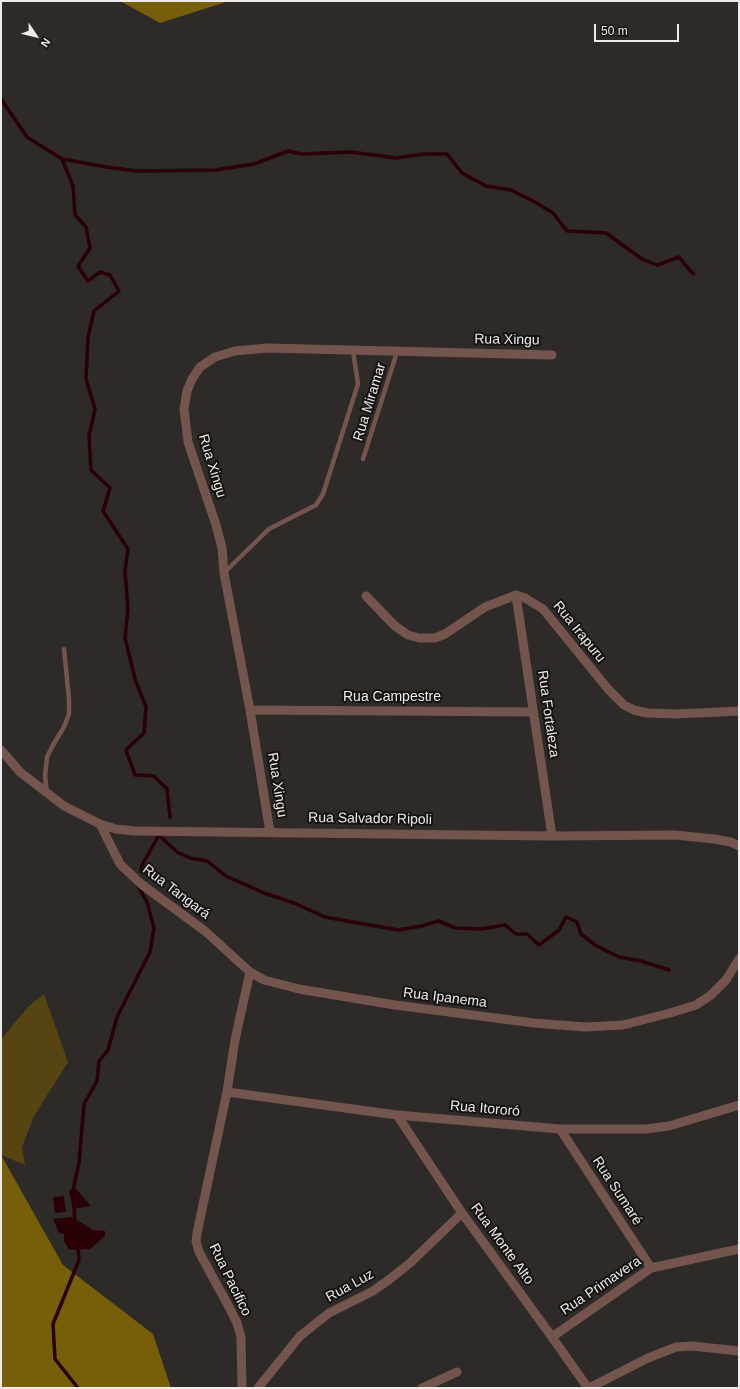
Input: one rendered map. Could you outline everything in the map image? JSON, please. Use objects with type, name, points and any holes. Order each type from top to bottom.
[{"type":"street","name":"Rua Xingu","points":[[270,832],[250,710],[224,574],[222,548],[216,525],[188,442],[184,409],[187,391],[192,379],[200,367],[215,357],[235,351],[267,348],[552,355]]},
{"type":"street","points":[[366,596],[395,626],[408,635],[420,638],[435,638],[445,634],[485,607],[516,595]]},
{"type":"street","name":"Rua Irapuru","points":[[516,595],[525,598],[543,609],[608,689],[624,704],[634,710],[647,713],[677,714],[739,711]]},
{"type":"street","name":"Rua Fortaleza","points":[[516,595],[552,836]]},
{"type":"street","name":"Rua Campestre","points":[[250,710],[533,712]]},
{"type":"street","name":"Rua Salvador Ripoli","points":[[1,750],[20,772],[64,806],[100,824],[135,831],[552,836],[690,836],[731,842],[739,846]]},
{"type":"street","name":"Rua Tangará","points":[[100,824],[115,856],[128,873],[205,931],[250,972]]},
{"type":"street","name":"Rua Ipanema","points":[[250,972],[264,980],[292,988],[395,1005],[534,1024],[585,1027],[623,1025],[696,1005],[711,995],[726,980],[739,959]]},
{"type":"street","points":[[228,1092],[234,1040],[250,972]]},
{"type":"street","name":"Rua Itororó","points":[[228,1092],[397,1114],[560,1129],[646,1128],[669,1126],[739,1105]]},
{"type":"street","name":"Rua Pacifico","points":[[228,1092],[196,1233],[196,1241],[199,1252],[230,1307],[237,1323],[240,1338],[242,1388]]},
{"type":"street","name":"Rua Monte Alto","points":[[397,1114],[462,1213],[588,1388]]},
{"type":"street","name":"Rua Sumaré","points":[[560,1129],[651,1268]]},
{"type":"street","name":"Rua Luz","points":[[258,1388],[300,1336],[329,1313],[373,1291],[390,1280],[462,1213]]},
{"type":"street","name":"Rua Primavera","points":[[552,1337],[651,1268],[739,1249]]},
{"type":"street","points":[[588,1388],[648,1358],[676,1347],[692,1346],[739,1351]]},
{"type":"street","points":[[422,1388],[456,1372]]},
{"type":"lane","points":[[224,574],[269,529],[316,506],[323,494],[358,384],[353,351]]},
{"type":"lane","name":"Rua Miramar","points":[[363,460],[397,352]]},
{"type":"lane","points":[[48,794],[45,776],[47,757],[52,744],[64,727],[69,714],[64,649]]},
{"type":"shaded area","points":[[120,1],[229,1],[160,23]]},
{"type":"shaded area","points":[[44,994],[68,1062],[34,1116],[22,1147],[25,1165],[1,1155],[1,1039],[28,1007]]},
{"type":"shaded area","points":[[1,1155],[63,1265],[153,1334],[171,1388],[1,1388]]},
{"type":"shaded area","points":[[76,1189],[91,1206],[73,1209],[69,1191]]},
{"type":"shaded area","points":[[64,1196],[66,1212],[55,1213],[53,1197]]},
{"type":"shaded area","points":[[72,1217],[93,1230],[105,1231],[105,1236],[90,1249],[69,1250],[64,1241],[64,1234],[59,1233],[53,1219]]},
{"type":"waterway","points":[[1,99],[27,137],[62,159],[73,186],[75,215],[86,227],[90,248],[78,266],[88,281],[100,272],[110,275],[119,291],[94,311],[88,337],[86,379],[95,409],[89,436],[91,470],[110,488],[103,511],[128,549],[125,571],[128,609],[125,638],[135,679],[146,707],[144,733],[126,750],[135,775],[154,776],[167,789],[170,817]]},
{"type":"waterway","points":[[62,159],[137,171],[215,170],[254,164],[288,151],[301,154],[351,152],[396,158],[424,154],[447,154],[462,173],[486,186],[511,190],[537,203],[553,213],[567,231],[606,233],[642,259],[657,265],[679,257],[693,274]]},
{"type":"waterway","points":[[141,871],[142,865],[159,835],[177,852],[190,858],[207,861],[226,876],[325,917],[398,930],[422,926],[438,921],[456,928],[481,929],[505,925],[516,934],[527,934],[539,945],[559,930],[566,917],[577,922],[581,934],[595,945],[619,957],[641,961],[669,970]]},
{"type":"waterway","points":[[73,1194],[79,1163],[84,1104],[97,1081],[99,1061],[108,1050],[117,1017],[150,952],[154,928],[147,902],[138,886]]},
{"type":"waterway","points":[[74,1205],[75,1222]]},
{"type":"waterway","points":[[78,1246],[79,1260],[53,1324],[55,1359],[78,1388]]}]
